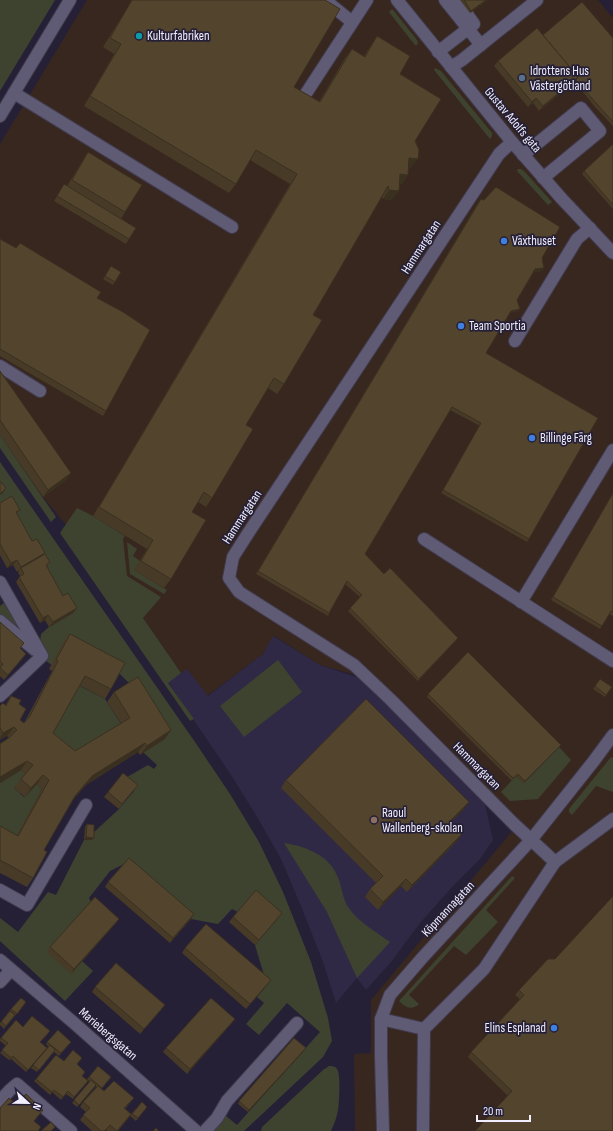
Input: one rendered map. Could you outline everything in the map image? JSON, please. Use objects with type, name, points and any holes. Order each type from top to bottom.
[{"type":"street","points":[[0,116],[70,0]]},
{"type":"street","points":[[305,95],[367,0]]},
{"type":"street","name":"Gustav Adolfs gata","points":[[397,0],[523,155],[612,250]]},
{"type":"street","points":[[445,0],[481,45]]},
{"type":"street","points":[[438,52],[474,24],[457,0]]},
{"type":"street","points":[[451,67],[462,60],[537,0]]},
{"type":"street","points":[[330,4],[352,22]]},
{"type":"street","points":[[14,94],[232,227]]},
{"type":"street","points":[[523,155],[582,108],[600,131],[543,178]]},
{"type":"street","name":"Hammargatan","points":[[512,142],[499,154],[247,535],[233,557],[228,578],[240,592],[354,665],[531,840]]},
{"type":"street","points":[[515,341],[577,239],[590,228]]},
{"type":"street","points":[[0,366],[40,391]]},
{"type":"street","points":[[521,602],[613,450]]},
{"type":"street","points":[[424,539],[613,661]]},
{"type":"street","points":[[1,588],[42,656]]},
{"type":"street","points":[[0,621],[42,656]]},
{"type":"street","points":[[0,696],[42,656]]},
{"type":"street","name":"Köpmannagatan","points":[[383,1131],[381,1019],[390,995],[531,840],[613,735]]},
{"type":"street","points":[[0,890],[27,904],[86,805]]},
{"type":"street","points":[[423,1131],[424,1029],[484,969],[555,862],[612,819]]},
{"type":"street","points":[[531,840],[555,862]]},
{"type":"street","name":"Mariebergsgatan","points":[[0,960],[196,1131]]},
{"type":"street","points":[[0,982],[11,970]]},
{"type":"street","points":[[381,1019],[424,1029]]},
{"type":"street","points":[[205,1131],[227,1101],[297,1023]]},
{"type":"street","points":[[0,1101],[17,1084],[72,1131]]},
{"type":"shaded area","points":[[87,0],[598,0],[613,18],[613,1131],[355,1131],[354,1054],[371,1053],[371,1000],[514,829],[370,679],[320,665],[274,636],[263,654],[207,696],[187,670],[181,673],[142,617],[43,497],[0,435],[0,144]]},
{"type":"shaded area","name":"Raoul Wallenberg-skolan","points":[[273,636],[320,665],[365,680],[485,804],[493,840],[480,859],[420,923],[391,962],[366,990],[357,978],[336,1003],[323,962],[281,859],[231,775],[168,682],[187,669],[208,696],[263,654]]},
{"type":"green space","points":[[0,0],[55,0],[0,91]]},
{"type":"green space","points":[[392,9],[417,40],[417,45],[415,45],[389,12]]},
{"type":"green space","points":[[435,68],[441,71],[492,133],[490,139],[434,70]]},
{"type":"green space","points":[[518,169],[525,172],[552,202],[548,205],[517,171]]},
{"type":"green space","points":[[0,435],[56,517],[51,522],[0,448]]},
{"type":"green space","points":[[0,462],[230,794],[259,842],[283,892],[311,962],[328,1018],[332,1041],[323,1057],[244,1131],[212,1131],[226,1116],[237,1125],[320,1032],[287,1003],[259,1035],[246,1024],[264,1003],[257,997],[267,985],[255,945],[278,918],[238,912],[232,909],[218,924],[191,919],[126,863],[110,871],[89,898],[91,902],[71,973],[82,961],[93,971],[65,1001],[0,941],[0,918],[18,932],[48,892],[56,895],[84,840],[92,840],[92,834],[119,809],[134,791],[122,780],[148,765],[154,769],[157,765],[144,753],[132,686],[119,673],[52,665],[43,659],[48,654],[40,643],[41,634],[49,627],[73,613],[0,506]]},
{"type":"green space","points":[[77,508],[125,536],[123,539],[127,576],[161,597],[143,618],[181,673],[168,683],[194,719],[190,721],[60,533]]},
{"type":"green space","points":[[127,542],[137,549],[133,556],[140,561],[134,570],[167,590],[164,594],[130,574]]},
{"type":"green space","points":[[4,603],[23,635],[0,615],[0,606]]},
{"type":"green space","points":[[278,660],[302,692],[244,737],[220,706]]},
{"type":"green space","points":[[78,685],[105,699],[123,727],[69,761],[47,742]]},
{"type":"green space","points":[[559,747],[571,760],[538,799],[510,801],[501,792],[516,776],[524,783]]},
{"type":"green space","points":[[611,757],[613,758],[613,792],[596,786],[572,815],[569,812],[569,809]]},
{"type":"green space","points":[[21,770],[27,775],[14,788],[24,797],[37,784],[42,789],[12,845],[0,839],[0,783]]},
{"type":"green space","points":[[284,843],[310,850],[324,859],[335,872],[339,880],[348,907],[367,926],[390,942],[357,978],[327,912]]},
{"type":"green space","points":[[512,876],[515,878],[486,910],[498,922],[466,955],[454,946],[409,995],[419,1004],[411,1008],[401,1003],[399,1001]]},
{"type":"green space","points":[[329,1066],[337,1069],[339,1082],[338,1110],[331,1131],[261,1131],[262,1127]]},
{"type":"building","points":[[132,0],[325,0],[340,9],[294,87],[320,102],[352,49],[365,57],[377,36],[410,56],[400,74],[441,99],[415,141],[419,150],[418,159],[409,158],[408,175],[400,174],[399,191],[389,190],[388,186],[313,315],[322,320],[284,384],[274,378],[246,425],[253,429],[212,498],[204,492],[192,512],[206,520],[171,579],[141,561],[153,540],[99,507],[297,174],[256,150],[236,184],[90,96],[121,44],[110,38]]},
{"type":"building","points":[[464,0],[486,0],[471,11]]},
{"type":"building","points":[[582,2],[613,38],[613,122],[576,80],[578,77],[543,35]]},
{"type":"building","points":[[537,28],[578,77],[543,106],[536,98],[532,102],[498,61]]},
{"type":"building","points":[[613,144],[613,205],[584,171]]},
{"type":"building","points":[[88,152],[142,185],[125,212],[72,180]]},
{"type":"building","points":[[64,184],[136,228],[129,239],[57,196]]},
{"type":"building","points":[[496,187],[560,227],[542,258],[544,268],[535,269],[517,300],[520,309],[511,311],[486,353],[598,418],[529,539],[443,490],[481,423],[452,407],[365,554],[384,574],[390,568],[458,638],[419,679],[350,608],[362,595],[347,581],[329,613],[258,571],[481,199],[484,200]]},
{"type":"building","points":[[0,239],[16,248],[20,243],[101,292],[97,298],[123,312],[150,330],[106,411],[0,349]]},
{"type":"building","points":[[111,266],[121,272],[115,282],[105,276]]},
{"type":"building","points":[[0,371],[71,473],[48,490],[0,420]]},
{"type":"building","points":[[0,481],[6,488],[0,494]]},
{"type":"building","points":[[613,493],[613,612],[611,611],[602,626],[553,597]]},
{"type":"building","points":[[12,496],[20,510],[16,512],[32,541],[37,539],[45,553],[21,567],[17,560],[11,563],[0,544],[0,503]]},
{"type":"building","points":[[45,554],[50,562],[46,565],[63,596],[68,593],[77,608],[53,622],[48,615],[43,618],[19,577],[24,574],[21,568]]},
{"type":"building","points":[[0,622],[24,643],[20,648],[26,654],[8,675],[0,668],[3,664],[0,661]]},
{"type":"building","points":[[70,634],[125,663],[111,689],[85,676],[53,733],[75,751],[130,718],[114,692],[138,677],[171,730],[147,746],[145,743],[92,776],[75,796],[44,850],[47,852],[33,878],[0,860],[0,826],[18,836],[49,780],[43,775],[31,788],[21,779],[33,765],[27,761],[0,777],[0,744],[17,730],[14,727],[3,733],[0,728],[0,706],[3,703],[6,706],[11,696],[21,700],[19,704],[26,709],[20,720],[24,723],[30,716]]},
{"type":"building","points":[[468,652],[561,745],[525,781],[518,774],[513,778],[428,694]]},
{"type":"building","points":[[600,679],[612,687],[606,695],[595,686]]},
{"type":"building","points":[[366,699],[469,802],[450,821],[462,834],[412,885],[406,879],[383,902],[370,889],[383,876],[286,780]]},
{"type":"building","points":[[123,773],[138,785],[122,804],[108,792]]},
{"type":"building","points":[[87,824],[94,825],[94,838],[86,837]]},
{"type":"building","points":[[129,858],[194,914],[173,938],[108,882]]},
{"type":"building","points":[[256,890],[282,913],[259,940],[233,917]]},
{"type":"building","name":"Elins Esplanad","points":[[613,896],[613,1131],[475,1131],[512,1091],[471,1052],[524,995],[519,990],[548,959],[555,959]]},
{"type":"building","points":[[95,897],[119,919],[74,969],[50,947]]},
{"type":"building","points":[[206,924],[271,980],[250,1004],[185,948]]},
{"type":"building","points":[[116,963],[165,1005],[144,1029],[95,987]]},
{"type":"building","points":[[21,998],[26,1002],[17,1014],[11,1009]]},
{"type":"building","points":[[211,998],[235,1019],[190,1069],[166,1048]]},
{"type":"building","points":[[10,1011],[15,1015],[6,1026],[1,1022]]},
{"type":"building","points":[[32,1016],[50,1031],[40,1042],[47,1048],[28,1070],[13,1056],[11,1058],[2,1050],[8,1043],[1,1038],[16,1020],[23,1027]]},
{"type":"building","points":[[58,1030],[71,1042],[61,1053],[47,1042]]},
{"type":"building","points":[[294,1038],[306,1048],[249,1110],[239,1101]]},
{"type":"building","points":[[50,1045],[55,1050],[39,1070],[33,1065]]},
{"type":"building","points":[[73,1050],[82,1058],[77,1064],[85,1072],[82,1076],[88,1081],[74,1097],[68,1091],[63,1097],[54,1090],[52,1092],[36,1079],[56,1055],[64,1061]]},
{"type":"building","points":[[98,1066],[111,1077],[102,1088],[89,1077]]},
{"type":"building","points":[[91,1080],[96,1085],[79,1105],[74,1100]]},
{"type":"building","points":[[114,1081],[134,1098],[124,1108],[131,1114],[117,1131],[110,1125],[104,1131],[101,1131],[83,1115],[90,1108],[83,1102],[98,1086],[104,1091]]},
{"type":"building","points":[[26,1094],[43,1110],[34,1121],[41,1127],[38,1131],[0,1131],[0,1108],[9,1098],[16,1104]]},
{"type":"building","points":[[142,1102],[147,1107],[138,1118],[132,1114]]},
{"type":"building","points":[[51,1122],[55,1127],[51,1131],[41,1131]]},
{"type":"place","name":"Kulturfabriken","points":[[139,36]]},
{"type":"place","name":"Idrottens Hus Västergötland","points":[[522,78]]},
{"type":"place","name":"Växthuset","points":[[504,241]]},
{"type":"place","name":"Team Sportia","points":[[461,326]]},
{"type":"place","name":"Billinge Färg","points":[[532,438]]},
{"type":"place","name":"Raoul Wallenberg-skolan","points":[[374,820]]},
{"type":"place","name":"Elins Esplanad","points":[[554,1028]]}]
